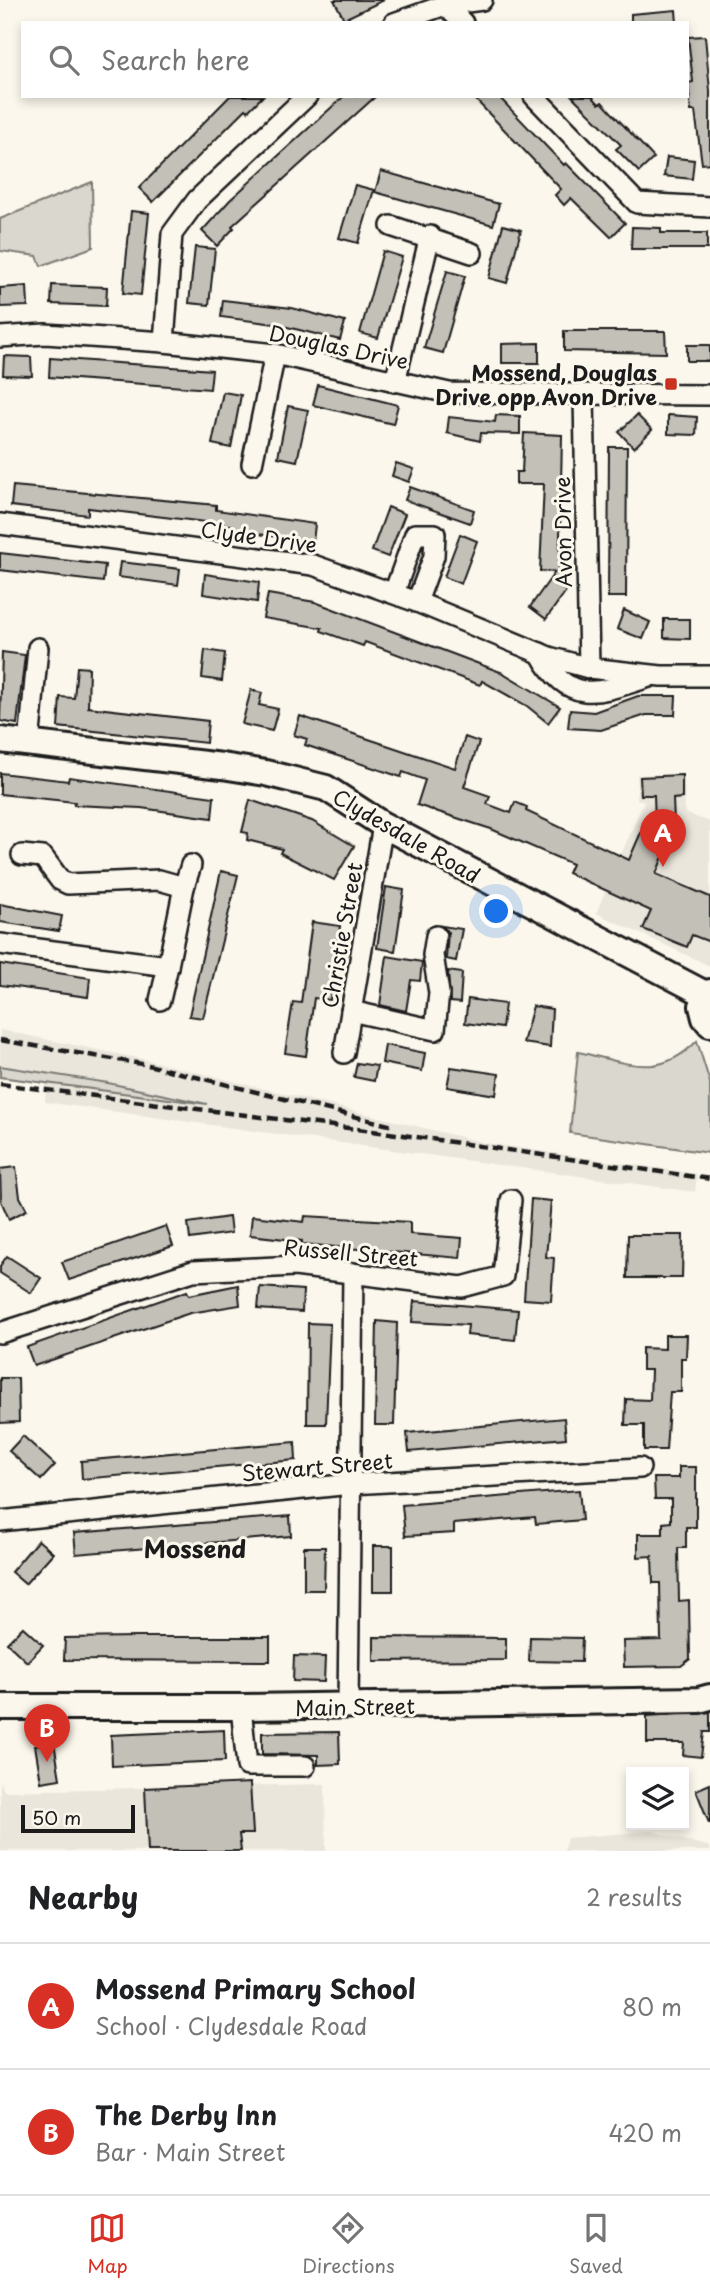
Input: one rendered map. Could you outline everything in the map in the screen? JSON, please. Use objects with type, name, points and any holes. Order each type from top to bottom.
[{"type":"main road","name":"Clydesdale Road","points":[[0,740],[266,772],[326,788],[383,825],[708,993],[702,1012],[710,1024]]},
{"type":"main road","name":"Main Street","points":[[0,1707],[348,1706],[699,1700],[710,1697]]},
{"type":"street","points":[[400,21],[445,5],[481,0]]},
{"type":"street","points":[[445,5],[461,21]]},
{"type":"street","points":[[164,342],[172,234],[197,200],[305,98]]},
{"type":"street","points":[[536,98],[637,203],[710,207]]},
{"type":"street","points":[[391,226],[430,236],[472,253]]},
{"type":"street","points":[[396,382],[430,236]]},
{"type":"street","name":"Douglas Drive","points":[[0,337],[45,334],[164,342],[275,354],[449,393],[710,395]]},
{"type":"street","points":[[252,464],[275,354]]},
{"type":"street","name":"Avon Drive","points":[[584,396],[589,668]]},
{"type":"street","name":"Clyde Drive","points":[[0,524],[313,565],[394,593],[540,653],[589,668],[661,676],[710,676]]},
{"type":"street","points":[[394,593],[415,534],[435,534],[434,556],[417,602]]},
{"type":"street","points":[[29,744],[38,648]]},
{"type":"street","name":"Clyde Drive","points":[[540,653],[551,674],[563,685],[580,693],[661,676]]},
{"type":"street","name":"Christie Street","points":[[344,1053],[383,825]]},
{"type":"street","points":[[22,855],[43,857],[60,880],[68,884],[159,880],[184,887]]},
{"type":"street","points":[[160,1000],[191,864]]},
{"type":"street","points":[[351,1011],[435,1030],[439,993],[433,955],[436,936]]},
{"type":"street","points":[[0,944],[168,966]]},
{"type":"street","name":"Russell Street","points":[[0,1333],[193,1271],[295,1266],[462,1287],[503,1276],[511,1200]]},
{"type":"street","points":[[348,1706],[353,1273]]},
{"type":"street","name":"Stewart Street","points":[[0,1521],[351,1484],[640,1468]]},
{"type":"street","points":[[241,1707],[247,1766],[305,1766]]},
{"type":"shaded area","points":[[92,182],[93,247],[41,266],[37,256],[0,251],[0,219]]},
{"type":"shaded area","points":[[684,774],[685,813],[710,822],[710,966],[596,913],[644,801],[637,799],[637,775]]},
{"type":"shaded area","points":[[0,1030],[143,1059],[485,1143],[697,1174],[695,1192],[45,1102],[46,1083],[195,1102],[108,1083],[0,1066]]},
{"type":"shaded area","points":[[697,1041],[710,1083],[710,1153],[570,1133],[578,1052],[626,1063],[655,1065],[683,1053]]},
{"type":"shaded area","points":[[0,1066],[108,1083],[207,1104],[0,1077]]},
{"type":"shaded area","points":[[0,1781],[4,1791],[325,1784],[326,1851],[0,1851]]},
{"type":"shaded area","points":[[651,1831],[710,1847],[710,1851],[564,1851],[567,1838]]},
{"type":"building","points":[[334,0],[384,0],[344,19]]},
{"type":"building","points":[[676,10],[677,21],[631,21],[631,14]]},
{"type":"building","points":[[705,36],[710,91],[710,163],[702,164],[695,111],[691,111],[689,83],[693,82],[689,37]]},
{"type":"building","points":[[228,98],[261,98],[248,111],[246,109],[153,202],[139,188]]},
{"type":"building","points":[[342,98],[374,98],[232,226],[234,228],[217,246],[202,231],[230,200]]},
{"type":"building","points":[[474,98],[500,98],[625,223],[611,237],[571,198],[564,205],[555,195],[561,189]]},
{"type":"building","points":[[574,98],[594,98],[599,104],[602,102],[654,158],[639,172],[616,149],[621,145]]},
{"type":"building","points":[[667,157],[694,160],[692,179],[664,176]]},
{"type":"building","points":[[381,171],[499,204],[493,225],[375,192]]},
{"type":"building","points":[[355,185],[374,190],[358,243],[339,238]]},
{"type":"building","points":[[131,211],[149,213],[141,295],[123,293]]},
{"type":"building","points":[[503,225],[521,230],[507,283],[489,278]]},
{"type":"building","points":[[632,227],[661,228],[661,233],[707,233],[707,249],[631,249]]},
{"type":"building","points":[[195,247],[215,249],[209,305],[189,303]]},
{"type":"building","points":[[383,251],[402,257],[378,338],[360,333]]},
{"type":"building","points":[[447,271],[465,276],[443,353],[424,348]]},
{"type":"building","points":[[52,285],[107,287],[106,306],[51,304]]},
{"type":"building","points":[[27,286],[28,306],[0,307],[0,288]]},
{"type":"building","points":[[223,300],[292,308],[345,322],[340,340],[275,324],[221,317]]},
{"type":"building","points":[[564,331],[665,331],[666,353],[564,351]]},
{"type":"building","points":[[539,343],[539,363],[502,363],[502,344]]},
{"type":"building","points":[[687,345],[710,345],[710,361],[687,361]]},
{"type":"building","points":[[4,356],[31,357],[32,376],[3,375]]},
{"type":"building","points":[[50,358],[212,370],[210,389],[49,377]]},
{"type":"building","points":[[318,385],[398,405],[393,424],[313,405]]},
{"type":"building","points":[[223,392],[241,395],[231,448],[212,444]]},
{"type":"building","points":[[288,406],[308,410],[297,461],[278,457]]},
{"type":"building","points":[[496,415],[520,416],[520,434],[481,433],[480,441],[447,433],[449,417],[495,422]]},
{"type":"building","points":[[637,415],[652,430],[634,448],[619,432]]},
{"type":"building","points":[[668,415],[697,417],[696,435],[668,434]]},
{"type":"building","points":[[524,433],[562,435],[559,586],[566,591],[546,619],[530,607],[555,572],[540,571],[544,484],[516,484],[516,472],[522,472]]},
{"type":"building","points":[[609,447],[627,447],[626,597],[608,597]]},
{"type":"building","points":[[396,463],[414,469],[409,482],[392,476]]},
{"type":"building","points":[[13,486],[216,505],[216,510],[315,524],[313,542],[230,530],[231,525],[88,508],[88,515],[11,506]]},
{"type":"building","points":[[410,487],[474,510],[470,523],[405,500]]},
{"type":"building","points":[[388,507],[405,514],[388,557],[372,551]]},
{"type":"building","points":[[460,534],[477,541],[461,584],[444,577]]},
{"type":"building","points":[[0,553],[105,565],[103,582],[0,570]]},
{"type":"building","points":[[120,562],[180,569],[178,585],[118,577]]},
{"type":"building","points":[[205,574],[259,582],[257,602],[203,594]]},
{"type":"building","points":[[268,594],[315,602],[503,673],[560,707],[548,723],[527,706],[482,681],[480,685],[365,642],[363,646],[321,631],[322,628],[263,618]]},
{"type":"building","points":[[624,610],[650,622],[643,639],[617,629]]},
{"type":"building","points":[[664,619],[690,619],[690,639],[664,638]]},
{"type":"building","points":[[205,650],[225,653],[222,681],[202,678]]},
{"type":"building","points":[[2,652],[25,655],[17,724],[0,721]]},
{"type":"building","points":[[77,667],[89,668],[88,707],[208,721],[206,743],[58,727],[60,697],[74,698]]},
{"type":"building","points":[[251,690],[262,693],[259,705],[278,709],[272,731],[242,724]]},
{"type":"building","points":[[638,696],[676,696],[675,715],[646,715],[601,730],[568,728],[570,710],[594,712]]},
{"type":"building","points":[[300,716],[455,768],[465,737],[479,742],[464,787],[490,796],[487,804],[511,813],[515,802],[527,807],[526,811],[629,860],[642,830],[669,842],[656,874],[710,897],[710,942],[692,935],[687,947],[643,929],[651,911],[568,873],[572,864],[491,829],[417,805],[425,780],[403,772],[401,777],[305,745],[307,739],[294,735]]},
{"type":"building","points":[[0,773],[68,781],[69,777],[214,797],[212,818],[141,808],[74,805],[75,802],[0,794]]},
{"type":"building","points":[[682,775],[682,798],[673,799],[674,822],[655,823],[654,795],[641,795],[640,777]]},
{"type":"building","points":[[250,800],[312,821],[354,846],[334,880],[280,853],[282,849],[247,840],[248,833],[242,832]]},
{"type":"building","points":[[221,871],[238,875],[203,1018],[189,1016]]},
{"type":"building","points":[[386,887],[404,890],[395,951],[377,948]]},
{"type":"building","points":[[0,904],[62,916],[59,931],[0,922]]},
{"type":"building","points":[[312,922],[340,926],[330,1000],[314,998],[306,1056],[285,1053],[293,1002],[301,1003]]},
{"type":"building","points":[[442,926],[462,929],[456,961],[446,959],[448,932]]},
{"type":"building","points":[[387,956],[422,962],[420,981],[411,980],[406,1011],[380,1005]]},
{"type":"building","points":[[0,964],[90,978],[88,997],[0,985]]},
{"type":"building","points":[[448,971],[462,973],[460,1003],[450,1002]]},
{"type":"building","points":[[468,999],[505,1004],[502,1028],[465,1023]]},
{"type":"building","points":[[533,1006],[552,1009],[550,1047],[523,1043]]},
{"type":"building","points":[[385,1045],[425,1053],[422,1071],[382,1063]]},
{"type":"building","points":[[357,1063],[377,1066],[374,1081],[354,1077]]},
{"type":"building","points":[[451,1067],[499,1074],[496,1095],[447,1087]]},
{"type":"building","points":[[16,1167],[20,1197],[27,1210],[9,1219],[1,1201],[0,1169]]},
{"type":"building","points":[[531,1199],[551,1201],[546,1257],[554,1258],[551,1301],[524,1299]]},
{"type":"building","points":[[252,1216],[304,1222],[305,1216],[410,1222],[410,1234],[462,1238],[460,1258],[302,1244],[302,1241],[250,1235]]},
{"type":"building","points":[[229,1217],[231,1233],[190,1239],[188,1223]]},
{"type":"building","points":[[166,1226],[173,1246],[69,1280],[62,1262]]},
{"type":"building","points":[[628,1235],[683,1235],[682,1278],[627,1278]]},
{"type":"building","points":[[7,1256],[41,1278],[31,1293],[0,1273],[0,1266]]},
{"type":"building","points":[[238,1285],[240,1305],[190,1313],[34,1366],[27,1347],[187,1291],[189,1295]]},
{"type":"building","points":[[260,1287],[303,1290],[302,1312],[258,1309]]},
{"type":"building","points":[[414,1301],[518,1310],[515,1340],[467,1335],[468,1325],[412,1322]]},
{"type":"building","points":[[377,1321],[397,1323],[394,1425],[375,1425]]},
{"type":"building","points":[[308,1323],[330,1324],[326,1424],[307,1424]]},
{"type":"building","points":[[665,1335],[687,1335],[686,1358],[681,1358],[681,1392],[670,1392],[666,1450],[644,1450],[644,1425],[625,1425],[626,1399],[650,1400],[651,1370],[642,1370],[642,1348],[665,1349]]},
{"type":"building","points":[[0,1378],[18,1378],[19,1422],[0,1423]]},
{"type":"building","points":[[564,1418],[566,1438],[409,1452],[407,1433]]},
{"type":"building","points":[[23,1436],[55,1465],[41,1480],[9,1451]]},
{"type":"building","points":[[295,1442],[296,1460],[82,1479],[81,1461]]},
{"type":"building","points":[[679,1467],[696,1467],[696,1527],[686,1527],[686,1548],[678,1548],[679,1601],[689,1600],[690,1659],[681,1666],[624,1667],[623,1641],[661,1640],[660,1583],[653,1583],[652,1556],[638,1557],[638,1534],[663,1534],[663,1523],[671,1522],[671,1499],[655,1499],[654,1478],[679,1478]]},
{"type":"building","points":[[579,1490],[582,1520],[536,1524],[535,1517],[454,1524],[454,1533],[405,1536],[402,1505]]},
{"type":"building","points":[[290,1516],[291,1536],[76,1554],[74,1533]]},
{"type":"building","points":[[38,1540],[53,1553],[25,1584],[11,1572]]},
{"type":"building","points":[[373,1546],[393,1546],[393,1591],[373,1591]]},
{"type":"building","points":[[304,1547],[325,1547],[324,1590],[304,1590]]},
{"type":"building","points":[[23,1627],[43,1645],[27,1662],[7,1643]]},
{"type":"building","points":[[270,1637],[270,1661],[64,1660],[65,1638]]},
{"type":"building","points":[[374,1637],[506,1638],[506,1660],[374,1661]]},
{"type":"building","points":[[530,1637],[582,1638],[581,1662],[529,1661]]},
{"type":"building","points":[[294,1656],[325,1657],[324,1682],[293,1681]]},
{"type":"building","points":[[710,1712],[710,1732],[704,1732],[701,1757],[683,1755],[684,1743],[647,1743],[647,1716]]},
{"type":"building","points":[[224,1730],[225,1761],[112,1766],[111,1735]]},
{"type":"building","points":[[339,1732],[340,1764],[318,1765],[318,1755],[262,1754],[262,1733]]},
{"type":"building","points":[[54,1742],[60,1779],[41,1782],[35,1745]]},
{"type":"building","points":[[250,1783],[253,1834],[239,1834],[241,1851],[148,1851],[145,1788]]},
{"type":"building","points":[[710,1784],[710,1823],[709,1823],[696,1790]]},
{"type":"railway","points":[[0,1040],[148,1065],[393,1126]]},
{"type":"railway","points":[[0,1084],[396,1134],[710,1179]]},
{"type":"place","name":"Mossend, Douglas Drive opp Avon Drive","points":[[671,384]]},
{"type":"place","name":"Mossend Primary School","points":[[663,867]]},
{"type":"place","name":"The Derby Inn","points":[[47,1762]]},
{"type":"district","name":"Mossend","points":[[195,1548]]}]
